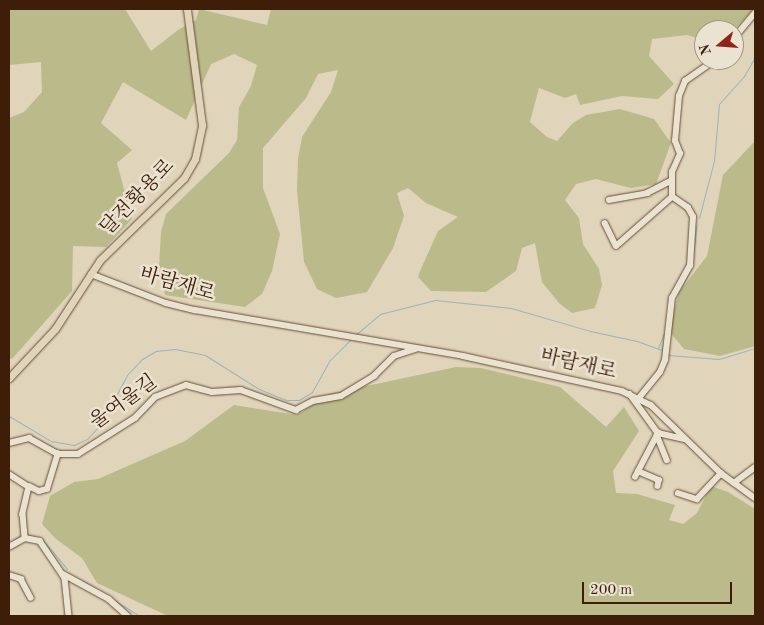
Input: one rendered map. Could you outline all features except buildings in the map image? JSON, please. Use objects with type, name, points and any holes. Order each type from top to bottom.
[{"type":"main road","name":"달전황용로","points":[[9,378],[55,329],[100,260],[184,178],[195,158],[202,125],[187,9]]},
{"type":"street","points":[[744,26],[755,13]]},
{"type":"street","points":[[672,197],[671,181],[680,154],[675,141],[679,96],[685,81],[701,70]]},
{"type":"street","points":[[609,200],[647,193],[671,181]]},
{"type":"street","points":[[605,223],[616,246],[672,197]]},
{"type":"street","points":[[639,398],[660,372],[665,360],[672,298],[690,266],[694,217],[688,208],[672,197]]},
{"type":"street","name":"바람재로","points":[[91,274],[166,303],[358,339],[463,356],[630,394],[639,398],[721,474],[755,498]]},
{"type":"street","name":"울여울길","points":[[58,454],[86,450],[135,418],[155,397],[176,387],[186,385],[212,392],[241,390],[296,410],[313,401],[341,396],[374,376],[394,356],[416,348]]},
{"type":"street","points":[[630,394],[657,434],[667,460]]},
{"type":"street","points":[[657,434],[686,440]]},
{"type":"street","points":[[657,434],[636,474],[659,480],[658,486]]},
{"type":"street","points":[[9,443],[22,438],[30,438],[58,454],[47,489],[39,491],[9,474]]},
{"type":"street","points":[[734,483],[755,467]]},
{"type":"street","points":[[678,493],[698,499],[721,474]]},
{"type":"street","points":[[25,536],[29,486]]},
{"type":"street","points":[[9,547],[25,536]]},
{"type":"street","points":[[25,536],[40,541],[67,585],[70,616]]},
{"type":"street","points":[[60,573],[109,599],[128,616]]},
{"type":"street","points":[[9,575],[21,579],[31,598]]},
{"type":"shaded area","points":[[9,9],[125,9],[151,51],[178,30],[196,20],[199,9],[267,25],[271,9],[754,9],[743,20],[694,20],[694,37],[687,35],[652,39],[649,56],[674,84],[658,99],[622,96],[580,105],[576,94],[565,98],[539,88],[530,122],[547,137],[557,141],[573,123],[586,115],[620,109],[654,119],[671,143],[656,184],[631,188],[596,179],[576,184],[565,200],[579,218],[583,244],[599,269],[602,285],[595,308],[572,313],[559,303],[542,282],[535,243],[522,248],[516,271],[486,292],[431,291],[418,277],[438,231],[458,217],[426,203],[408,188],[397,193],[404,216],[393,248],[367,292],[336,298],[317,289],[304,262],[297,191],[298,159],[302,137],[331,92],[338,70],[318,74],[306,98],[263,148],[263,188],[280,234],[272,271],[262,294],[245,307],[165,295],[159,268],[161,232],[166,214],[229,153],[237,140],[239,107],[251,86],[257,65],[234,54],[211,64],[186,120],[123,82],[101,123],[132,150],[117,163],[132,219],[106,247],[73,246],[72,291],[12,359],[9,358],[9,118],[24,112],[42,92],[41,62],[9,65]]},
{"type":"shaded area","points":[[755,141],[755,346],[720,356],[684,349],[669,331],[679,292],[707,256],[723,175]]},
{"type":"shaded area","points":[[456,367],[481,368],[560,387],[606,427],[624,407],[639,431],[613,471],[616,493],[637,494],[675,505],[669,520],[683,524],[697,513],[711,486],[728,492],[755,509],[755,616],[168,616],[97,583],[82,558],[56,539],[42,524],[50,496],[74,482],[98,479],[185,441],[234,405],[297,415],[329,394]]},
{"type":"waterway","points":[[699,218],[714,161],[719,104],[744,76],[755,57]]},
{"type":"waterway","points":[[693,257],[696,226]]},
{"type":"waterway","points":[[681,287],[690,271]]},
{"type":"waterway","points":[[354,336],[380,314],[435,300],[511,308],[590,331],[637,341],[662,350]]},
{"type":"waterway","points":[[658,348],[664,333]]},
{"type":"waterway","points":[[9,416],[51,441],[74,445],[87,439],[101,424],[127,375],[142,359],[156,351],[175,349],[205,355],[259,389],[286,400],[299,400],[312,392],[330,360],[351,339]]},
{"type":"waterway","points":[[668,355],[719,359],[755,348]]},
{"type":"waterway","points":[[9,543],[22,535]]},
{"type":"waterway","points":[[28,535],[38,538]]},
{"type":"waterway","points":[[42,539],[67,569]]},
{"type":"waterway","points":[[83,581],[140,616]]}]
